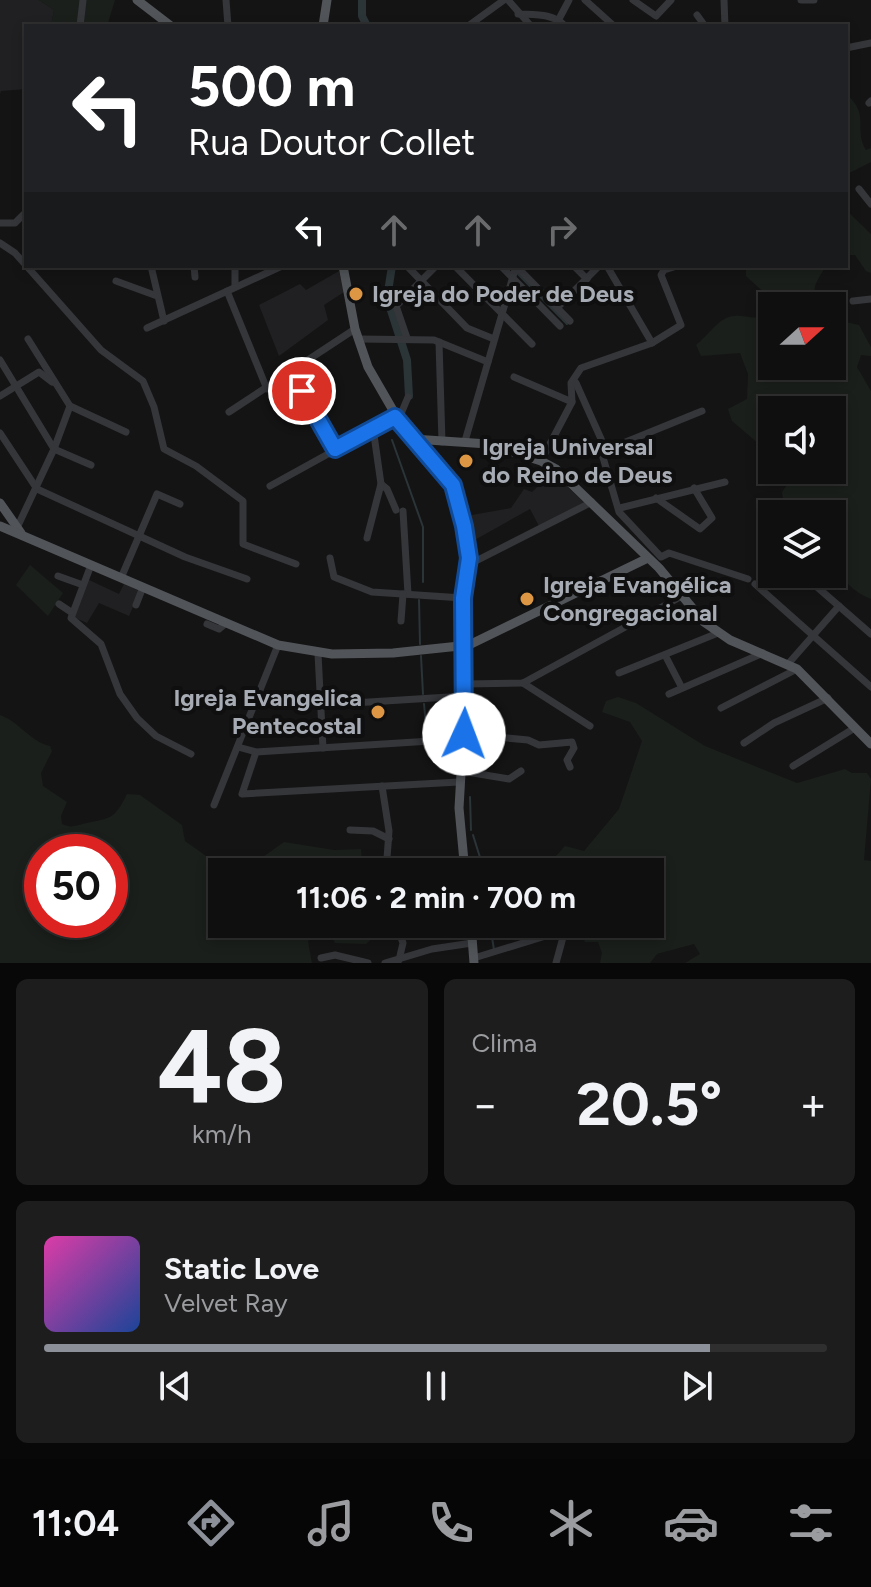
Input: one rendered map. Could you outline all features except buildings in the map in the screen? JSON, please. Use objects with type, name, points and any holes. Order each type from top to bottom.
[{"type":"main road","points":[[137,0],[168,24]]},
{"type":"main road","points":[[323,24],[327,0]]},
{"type":"main road","points":[[343,268],[368,367],[409,438],[449,478],[467,540],[468,565],[463,598],[466,684],[460,776],[464,858]]},
{"type":"main road","points":[[409,438],[488,444],[541,461],[562,473],[659,568],[718,633],[792,666],[828,698],[853,729],[871,744]]},
{"type":"main road","points":[[428,458],[429,450],[439,442]]},
{"type":"main road","points":[[0,503],[18,532]]},
{"type":"main road","points":[[7,514],[0,525],[278,645],[318,654],[393,653],[463,646],[648,558]]},
{"type":"main road","points":[[472,938],[474,960]]},
{"type":"street","points":[[80,24],[83,0]]},
{"type":"street","points":[[226,0],[228,24]]},
{"type":"street","points":[[471,24],[506,0],[529,24]]},
{"type":"street","points":[[518,14],[562,23],[569,0]]},
{"type":"street","points":[[585,0],[612,24]]},
{"type":"street","points":[[633,0],[656,16],[671,0]]},
{"type":"street","points":[[724,0],[725,24]]},
{"type":"street","points":[[801,0],[814,0]]},
{"type":"street","points":[[697,15],[704,24]]},
{"type":"street","points":[[848,48],[871,43]]},
{"type":"street","points":[[859,189],[871,204]]},
{"type":"street","points":[[0,223],[15,223],[24,214]]},
{"type":"street","points":[[0,243],[24,263]]},
{"type":"street","points":[[28,268],[101,350],[143,381],[154,407],[164,449]]},
{"type":"street","points":[[151,268],[164,321]]},
{"type":"street","points":[[194,268],[195,277]]},
{"type":"street","points":[[235,268],[231,289],[267,389]]},
{"type":"street","points":[[147,328],[278,268]]},
{"type":"street","points":[[409,268],[467,328],[494,339]]},
{"type":"street","points":[[402,338],[395,308],[434,268]]},
{"type":"street","points":[[457,268],[532,344]]},
{"type":"street","points":[[576,268],[587,279]]},
{"type":"street","points":[[557,308],[597,268]]},
{"type":"street","points":[[608,268],[652,343]]},
{"type":"street","points":[[541,461],[572,402],[571,383],[581,368],[652,343],[682,322],[661,275],[673,268]]},
{"type":"street","points":[[465,441],[514,271]]},
{"type":"street","points":[[514,271],[570,321]]},
{"type":"street","points":[[514,271],[560,326]]},
{"type":"street","points":[[116,281],[157,296]]},
{"type":"street","points":[[853,301],[871,299]]},
{"type":"street","points":[[229,412],[358,334],[439,342],[488,362]]},
{"type":"street","points":[[28,339],[63,396]]},
{"type":"street","points":[[439,342],[439,442]]},
{"type":"street","points":[[0,360],[54,449],[91,465]]},
{"type":"street","points":[[0,396],[39,372],[50,379],[70,406],[126,432]]},
{"type":"street","points":[[291,373],[335,449]]},
{"type":"street","points":[[514,377],[572,402]]},
{"type":"street","points":[[576,383],[606,450]]},
{"type":"street","points":[[270,486],[373,428],[396,419],[408,397]]},
{"type":"street","points":[[18,532],[70,406]]},
{"type":"street","points":[[661,557],[619,510],[602,454],[702,411]]},
{"type":"street","points":[[367,538],[381,484],[373,428]]},
{"type":"street","points":[[0,433],[37,489],[185,557],[247,579]]},
{"type":"street","points":[[153,444],[188,460],[243,501],[243,544],[296,564]]},
{"type":"street","points":[[605,515],[656,498],[725,482]]},
{"type":"street","points":[[381,484],[400,510],[406,594],[401,621]]},
{"type":"street","points":[[656,498],[700,529],[712,518],[694,488]]},
{"type":"street","points":[[121,578],[157,494],[180,504]]},
{"type":"street","points":[[468,565],[592,502]]},
{"type":"street","points":[[616,526],[619,510]]},
{"type":"street","points":[[648,558],[669,553],[751,581],[871,687]]},
{"type":"street","points":[[659,568],[661,557]]},
{"type":"street","points":[[330,558],[336,578],[372,592],[463,598]]},
{"type":"street","points":[[91,565],[71,612],[72,619],[101,644],[120,694],[137,718],[156,736],[191,754]]},
{"type":"street","points":[[58,576],[83,585]]},
{"type":"street","points":[[136,605],[143,587]]},
{"type":"street","points":[[818,588],[871,634]]},
{"type":"street","points":[[466,684],[523,683],[682,596]]},
{"type":"street","points":[[59,604],[71,612]]},
{"type":"street","points":[[721,708],[792,666],[839,606]]},
{"type":"street","points":[[207,624],[219,629],[226,623]]},
{"type":"street","points":[[619,673],[718,633]]},
{"type":"street","points":[[214,805],[278,645]]},
{"type":"street","points":[[669,694],[763,653]]},
{"type":"street","points":[[318,654],[323,748]]},
{"type":"street","points":[[665,655],[682,688]]},
{"type":"street","points":[[523,683],[590,726]]},
{"type":"street","points":[[321,705],[465,696]]},
{"type":"street","points":[[744,743],[774,723],[828,698]]},
{"type":"street","points":[[793,766],[853,729]]},
{"type":"street","points":[[238,747],[256,752],[464,736],[528,740],[539,745],[566,741],[575,746],[567,760],[570,767]]},
{"type":"street","points":[[256,752],[240,792],[382,786],[460,776],[506,779],[521,771]]},
{"type":"street","points":[[382,786],[389,839],[387,858]]},
{"type":"street","points":[[350,830],[373,831],[389,839]]},
{"type":"street","points":[[474,960],[565,930],[556,963]]},
{"type":"street","points":[[399,960],[401,938]]},
{"type":"street","points":[[385,963],[432,949],[472,943]]},
{"type":"street","points":[[321,958],[335,955],[368,963]]},
{"type":"shaded area","points":[[0,0],[39,0],[54,10],[51,24],[24,24],[24,89],[1,91],[0,94]]},
{"type":"shaded area","points":[[39,0],[115,0],[108,24],[51,24],[54,10]]},
{"type":"shaded area","points":[[848,96],[860,115],[862,142],[866,150],[871,148],[871,162],[849,173]]},
{"type":"shaded area","points":[[848,212],[871,234],[871,273],[866,271],[855,255],[848,255]]},
{"type":"shaded area","points":[[746,268],[825,268],[815,292],[763,292],[746,276]]},
{"type":"shaded area","points":[[339,271],[344,292],[324,305],[328,320],[279,356],[259,305],[300,284],[306,290]]},
{"type":"shaded area","points":[[729,317],[758,317],[758,380],[846,380],[846,322],[859,325],[871,347],[871,356],[861,355],[857,367],[871,391],[871,599],[846,580],[846,500],[783,500],[782,492],[788,484],[846,484],[846,396],[758,396],[758,443],[732,421],[728,409],[747,399],[748,374],[740,353],[701,356],[696,345]]},
{"type":"shaded area","points":[[552,473],[585,503],[539,526],[530,509],[471,542],[466,516],[511,508],[524,489],[532,492]]},
{"type":"shaded area","points":[[30,565],[63,593],[48,616],[16,585]]},
{"type":"shaded area","points":[[87,579],[119,594],[124,584],[140,591],[129,616],[99,603],[87,623],[73,617]]},
{"type":"shaded area","points":[[618,697],[636,703],[705,746],[797,783],[845,769],[852,773],[867,773],[871,779],[864,860],[871,861],[871,963],[685,963],[700,954],[694,944],[657,954],[650,963],[600,963],[602,953],[598,942],[585,942],[583,938],[664,938],[664,858],[554,858],[565,846],[584,851],[619,809],[642,741],[630,722],[602,712],[606,701]]},
{"type":"shaded area","points":[[0,715],[50,746],[52,751],[41,773],[43,786],[67,802],[61,816],[62,824],[74,826],[107,818],[116,812],[127,794],[140,795],[182,825],[185,841],[209,858],[208,938],[312,938],[308,941],[312,963],[0,963]]},
{"type":"shaded area","points":[[284,842],[334,850],[361,849],[362,858],[261,858]]},
{"type":"shaded area","points":[[333,938],[372,938],[366,944],[335,943]]},
{"type":"waterway","points":[[362,0],[362,16],[366,24]]},
{"type":"waterway","points":[[392,268],[387,298],[407,360],[409,396]]},
{"type":"waterway","points":[[517,273],[567,324]]},
{"type":"waterway","points":[[392,440],[423,527],[423,582]]},
{"type":"waterway","points":[[419,600],[420,644]]},
{"type":"waterway","points":[[421,656],[423,694]]},
{"type":"waterway","points":[[424,704],[427,736]]},
{"type":"waterway","points":[[434,746],[443,760]]},
{"type":"waterway","points":[[470,797],[471,830]]},
{"type":"waterway","points":[[473,835],[480,858]]},
{"type":"waterway","points":[[492,938],[494,950]]},
{"type":"place","name":"Igreja do Poder de Deus","points":[[356,294]]},
{"type":"place","name":"Igreja Universal do Reino de Deus","points":[[466,461]]},
{"type":"place","name":"Igreja Evangélica Congregacional","points":[[527,599]]},
{"type":"place","name":"Igreja Evangelica Pentecostal","points":[[378,712]]},
{"type":"route","points":[[302,391],[335,449],[395,417],[409,438],[453,485],[469,558],[462,628],[466,684],[464,734]]}]
